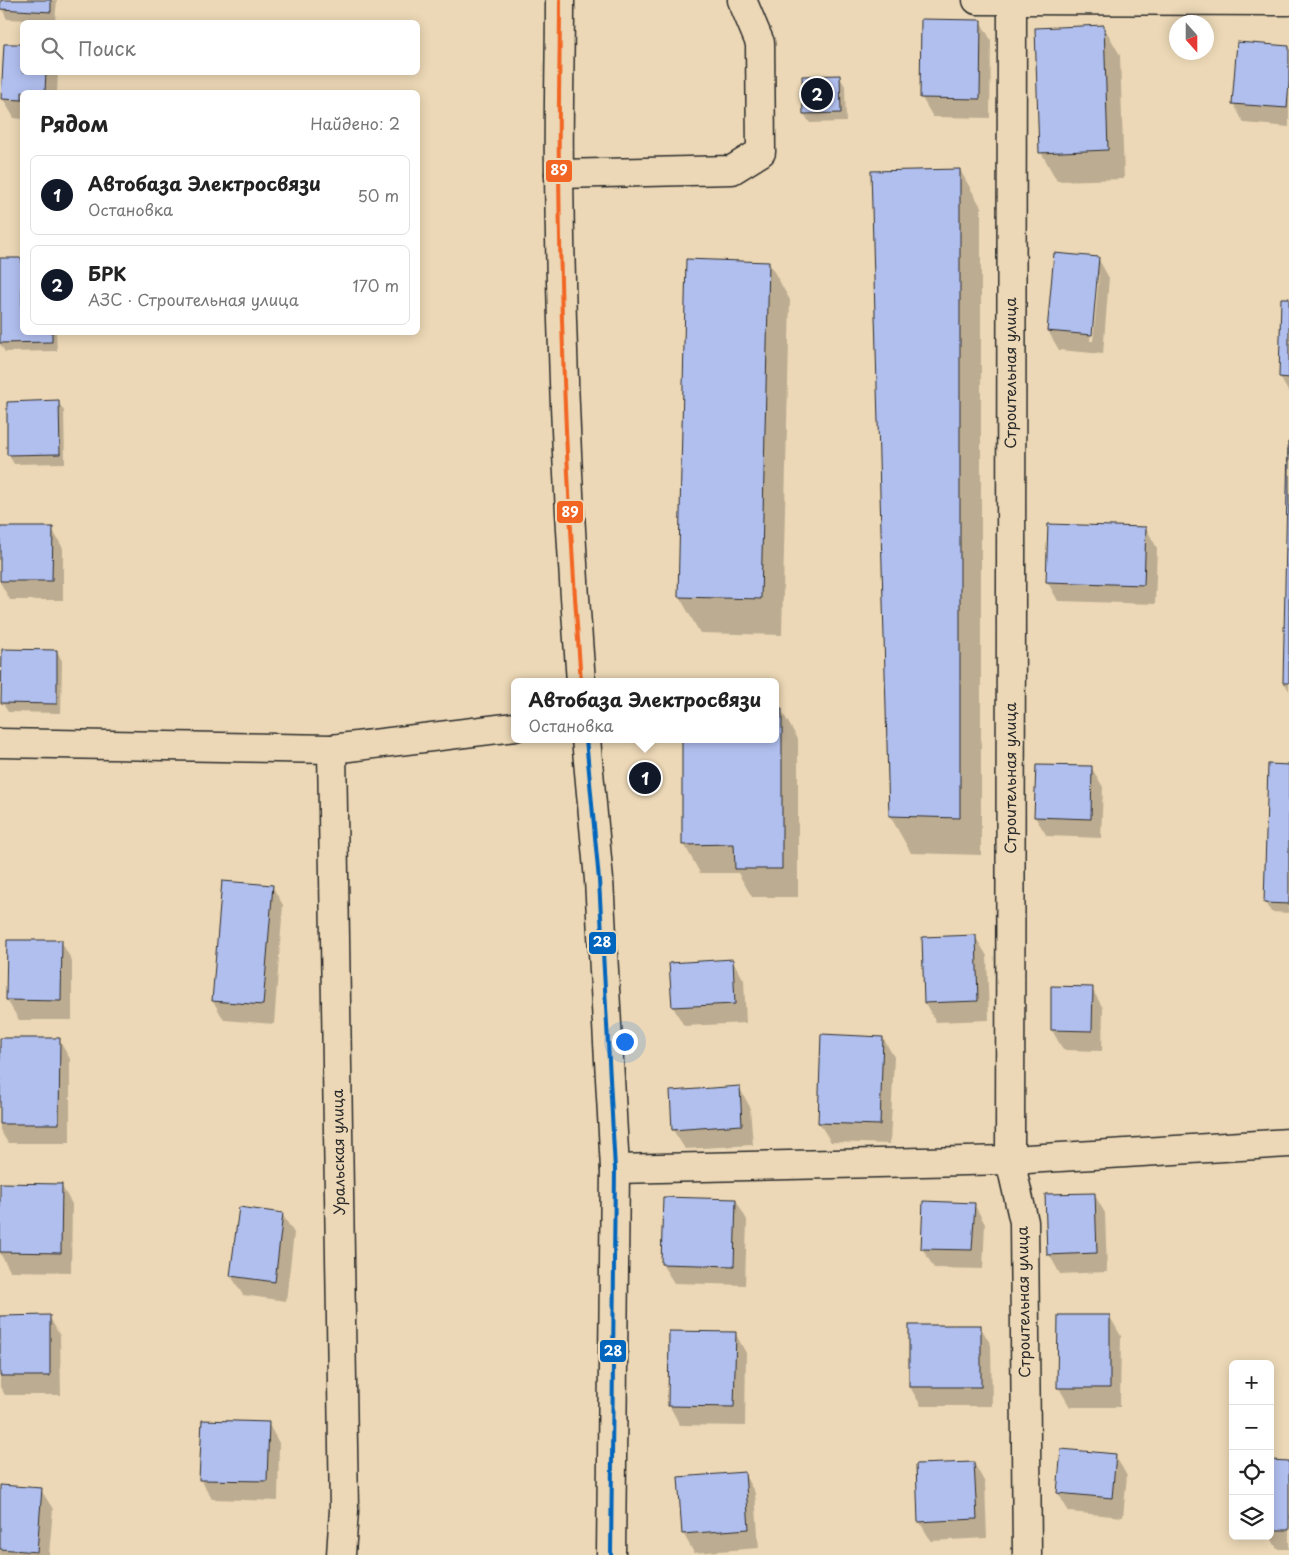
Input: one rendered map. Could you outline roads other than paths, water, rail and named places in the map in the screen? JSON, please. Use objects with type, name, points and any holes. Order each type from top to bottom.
[{"type":"street","points":[[560,0],[559,174],[572,573],[581,678]]},
{"type":"street","points":[[559,174],[732,170],[762,152],[760,43],[742,0]]},
{"type":"street","points":[[976,0],[1289,1]]},
{"type":"street","name":"Строительная улица","points":[[1012,0],[1010,1160],[1024,1222],[1027,1555]]},
{"type":"street","points":[[0,743],[332,749],[511,727]]},
{"type":"street","points":[[586,743],[599,880],[615,1169],[611,1555]]},
{"type":"street","name":"Уральская улица","points":[[332,749],[344,1510],[341,1555]]},
{"type":"street","points":[[615,1169],[1010,1160],[1289,1143]]},
{"type":"place","name":"БРК","points":[[817,94]]},
{"type":"place","name":"Автобаза Электросвязи","points":[[645,778]]}]
